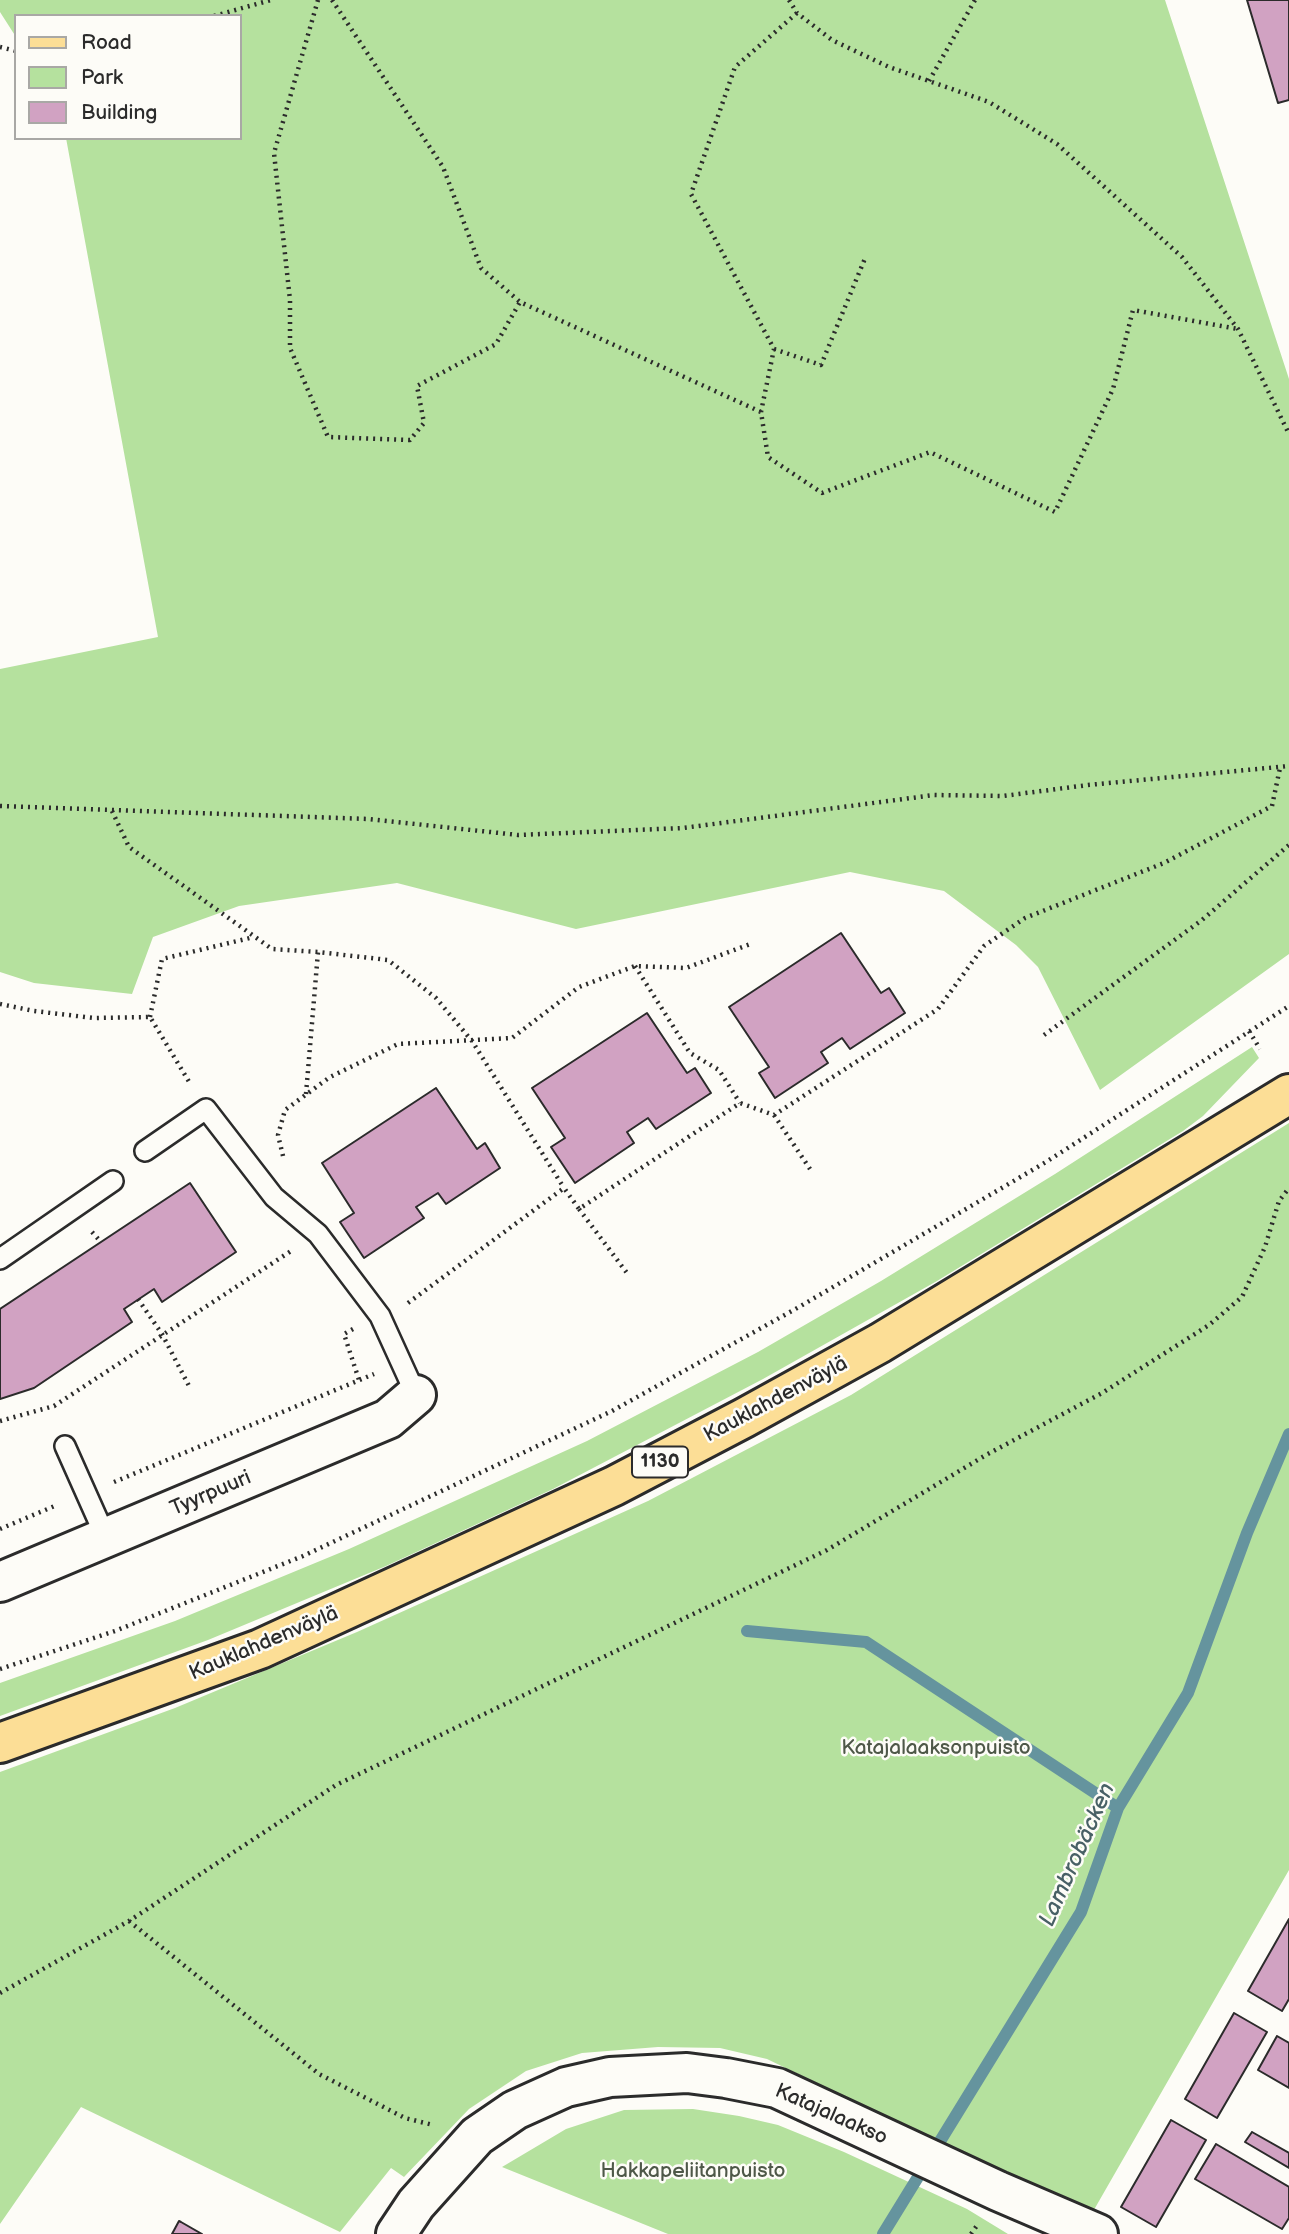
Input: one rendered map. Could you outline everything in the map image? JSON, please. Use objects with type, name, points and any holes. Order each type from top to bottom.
[{"type":"main road","name":"Kauklahdenväylä","points":[[0,1743],[260,1649],[614,1486],[880,1343],[1289,1094]]},
{"type":"street","name":"Tyyrpuuri","points":[[0,1582],[388,1419],[408,1379]]},
{"type":"street","name":"Katajalaakso","points":[[396,2234],[416,2204],[477,2136],[515,2110],[566,2087],[610,2077],[687,2073],[777,2088],[954,2171],[1098,2234]]},
{"type":"lane","points":[[145,1151],[206,1109],[274,1197],[318,1234],[380,1317],[408,1379]]},
{"type":"lane","points":[[0,1259],[113,1181]]},
{"type":"lane","points":[[65,1446],[106,1538]]},
{"type":"path","points":[[221,14],[271,0]]},
{"type":"path","points":[[318,0],[274,153],[290,300],[290,348],[328,437],[410,440],[424,423],[417,386],[496,344],[520,302]]},
{"type":"path","points":[[332,0],[443,167],[481,268],[520,302],[761,412]]},
{"type":"path","points":[[789,0],[797,13],[832,40],[889,67],[989,102],[1057,144],[1182,257],[1238,329],[1289,434]]},
{"type":"path","points":[[929,81],[975,0]]},
{"type":"path","points":[[797,13],[736,67],[691,194],[774,349],[761,412],[768,457],[822,493],[930,452],[1055,512],[1113,389],[1133,310],[1238,329]]},
{"type":"path","points":[[774,349],[821,365],[866,256]]},
{"type":"path","points":[[0,806],[369,819],[518,835],[682,828],[934,795],[1003,796],[1289,766]]},
{"type":"path","points":[[774,1115],[938,1009],[984,946],[1025,918],[1164,863],[1272,806],[1280,768]]},
{"type":"path","points":[[112,811],[129,847],[272,949],[388,960],[436,998],[472,1041],[579,1209],[627,1273]]},
{"type":"path","points":[[1044,1035],[1202,920],[1289,845]]},
{"type":"path","points":[[206,1109],[150,1017],[162,959],[254,937]]},
{"type":"path","points":[[274,1197],[285,1163],[278,1135],[285,1110],[330,1077],[398,1044],[512,1038],[579,987],[635,966],[686,968],[753,943]]},
{"type":"path","points":[[306,1095],[318,952]]},
{"type":"path","points":[[635,966],[690,1053],[719,1070],[740,1103],[774,1115],[812,1172]]},
{"type":"path","points":[[0,1004],[94,1018],[150,1017]]},
{"type":"path","points":[[0,1669],[115,1631],[303,1556],[612,1411],[799,1307],[1046,1162],[1289,1006]]},
{"type":"path","points":[[1249,1031],[1260,1049]]},
{"type":"path","points":[[579,1209],[740,1103]]},
{"type":"path","points":[[359,1380],[344,1334],[415,1300],[565,1188]]},
{"type":"path","points":[[0,1993],[128,1921],[336,1785],[827,1550],[986,1455],[1102,1393],[1209,1325],[1242,1297],[1265,1247],[1279,1200],[1289,1188]]},
{"type":"path","points":[[0,1421],[54,1406],[318,1234]]},
{"type":"path","points":[[138,1299],[162,1334],[189,1386]]},
{"type":"path","points":[[0,1529],[359,1380],[408,1379]]},
{"type":"path","points":[[128,1921],[319,2074],[405,2118],[477,2136]]},
{"type":"green space","points":[[0,0],[1165,0],[1289,379],[1289,954],[1100,1090],[1038,967],[1016,945],[944,891],[850,872],[576,929],[397,883],[239,906],[153,937],[132,994],[34,983],[0,972],[0,669],[158,637],[66,140],[242,140],[242,14],[14,14],[14,34],[0,12]]},
{"type":"green space","points":[[1252,1047],[1259,1058],[1203,1116],[1183,1131],[937,1281],[763,1379],[553,1489],[386,1566],[208,1640],[0,1716],[0,1683],[175,1621],[349,1549],[587,1441],[758,1352],[881,1281],[1055,1174]]},
{"type":"green space","name":"Katajalaaksonpuisto","points":[[1289,1123],[1289,1870],[1091,2215],[767,2059],[720,2048],[658,2047],[582,2053],[526,2071],[469,2109],[404,2177],[391,2168],[340,2232],[81,2107],[0,2224],[0,1772],[175,1708],[357,1632],[648,1501],[851,1395]]},
{"type":"green space","name":"Hakkapeliitanpuisto","points":[[693,2109],[778,2125],[844,2152],[967,2209],[1008,2234],[668,2234],[502,2167],[566,2129],[624,2110]]},
{"type":"building","points":[[1247,0],[1289,0],[1289,100],[1278,103]]},
{"type":"building","points":[[841,933],[881,993],[889,988],[905,1013],[850,1049],[842,1038],[821,1052],[828,1063],[775,1098],[759,1073],[769,1067],[729,1007]]},
{"type":"building","points":[[647,1013],[687,1073],[695,1068],[711,1093],[656,1129],[648,1118],[627,1132],[634,1143],[575,1183],[551,1147],[565,1138],[532,1088]]},
{"type":"building","points":[[436,1088],[477,1149],[485,1143],[500,1168],[446,1204],[438,1193],[416,1207],[424,1218],[364,1258],[340,1222],[354,1213],[322,1163]]},
{"type":"building","points":[[190,1183],[236,1252],[162,1302],[154,1289],[124,1309],[132,1322],[34,1388],[0,1399],[0,1309]]},
{"type":"building","points":[[1289,1919],[1289,1999],[1282,2011],[1248,1991]]},
{"type":"building","points":[[1234,2013],[1267,2032],[1217,2118],[1185,2099]]},
{"type":"building","points":[[1277,2036],[1289,2043],[1289,2088],[1258,2070]]},
{"type":"building","points":[[1171,2120],[1206,2140],[1156,2227],[1121,2207]]},
{"type":"building","points":[[1252,2132],[1289,2153],[1289,2168],[1245,2142]]},
{"type":"building","points":[[1216,2144],[1289,2187],[1289,2218],[1282,2229],[1195,2179]]},
{"type":"building","points":[[179,2221],[181,2222],[202,2234],[172,2234]]},
{"type":"waterway","name":"Lambrobäcken","points":[[883,2234],[1081,1912],[1118,1808],[1188,1693],[1247,1533],[1289,1434]]},
{"type":"waterway","points":[[747,1631],[866,1642],[1118,1808]]}]
